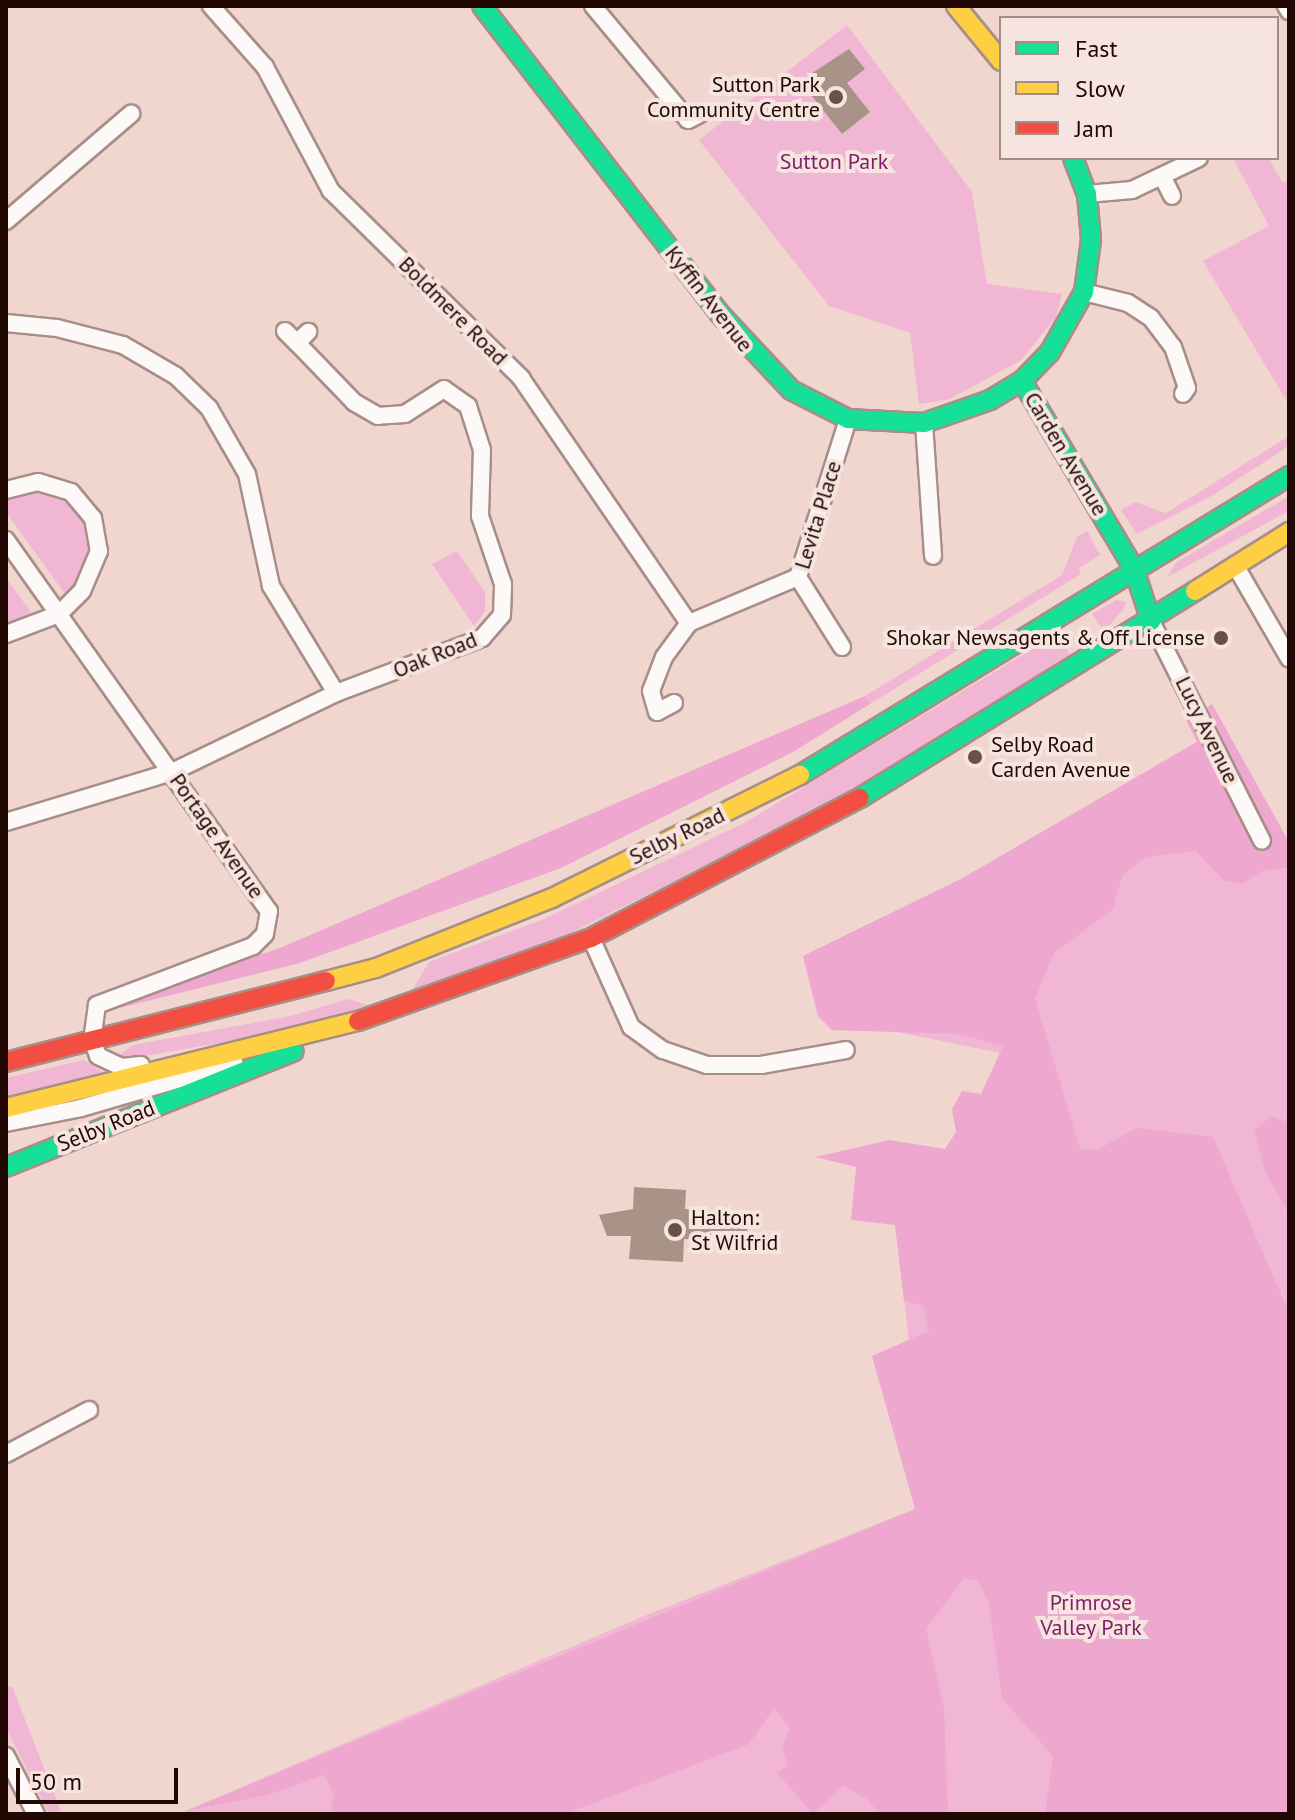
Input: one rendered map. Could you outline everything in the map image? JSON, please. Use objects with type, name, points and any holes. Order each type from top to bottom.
[{"type":"main road","name":"Kyffin Avenue","points":[[482,6],[759,362],[791,390],[848,419],[924,423],[990,400],[1022,381]]},
{"type":"main road","points":[[956,6],[999,59]]},
{"type":"main road","name":"Carden Avenue","points":[[1074,160],[1087,194],[1091,240],[1084,292],[1050,352],[1022,381],[1134,569],[1151,621]]},
{"type":"main road","name":"Selby Road","points":[[6,1062],[376,968],[552,898],[794,779],[1289,476]]},
{"type":"main road","name":"Selby Road","points":[[6,1167],[385,1015],[591,938],[815,826],[1151,621],[1289,532]]},
{"type":"main road","name":"Selby Road","points":[[6,1108],[385,1015]]},
{"type":"street","name":"Boldmere Road","points":[[211,6],[265,67],[331,191],[521,378],[689,623]]},
{"type":"street","points":[[593,6],[688,120],[700,114]]},
{"type":"street","points":[[6,221],[131,114]]},
{"type":"street","points":[[1087,194],[1132,190],[1163,178],[1195,160]]},
{"type":"street","points":[[1163,178],[1172,196]]},
{"type":"street","points":[[1084,292],[1128,303],[1151,318],[1173,347],[1187,388],[1183,394]]},
{"type":"street","points":[[6,323],[57,328],[123,345],[164,367],[209,408],[247,474],[271,586],[336,693]]},
{"type":"street","name":"Oak Road","points":[[6,822],[172,772],[336,693],[482,638],[502,615],[505,600],[480,516],[482,450],[468,406],[444,389],[405,414],[378,416],[354,402],[302,338],[285,331]]},
{"type":"street","name":"Levita Place","points":[[842,647],[798,577],[848,419]]},
{"type":"street","points":[[924,423],[933,556]]},
{"type":"street","points":[[6,490],[55,485],[93,518],[99,534],[95,568],[59,614],[6,634]]},
{"type":"street","name":"Portage Avenue","points":[[6,540],[238,862],[269,911],[269,923],[253,946],[104,998],[92,1040]]},
{"type":"street","points":[[1235,565],[1289,658]]},
{"type":"street","points":[[674,703],[657,712],[651,691],[664,657],[689,623],[798,577]]},
{"type":"street","name":"Lucy Avenue","points":[[1151,621],[1262,841]]},
{"type":"street","points":[[591,938],[631,1027],[663,1050],[707,1065],[761,1065],[846,1050]]},
{"type":"street","points":[[6,1123],[201,1074],[323,1031]]},
{"type":"street","points":[[92,1040],[98,1056],[122,1067],[206,1059]]},
{"type":"street","points":[[6,1454],[89,1410]]},
{"type":"street","points":[[6,1756],[36,1814]]},
{"type":"green space","name":"Sutton Park","points":[[847,25],[972,192],[987,284],[1062,294],[1056,317],[1021,360],[950,399],[919,404],[910,333],[829,306],[699,140]]},
{"type":"green space","points":[[1234,160],[1269,160],[1283,183],[1289,180],[1289,405],[1203,261],[1269,226]]},
{"type":"green space","points":[[1289,436],[1289,446],[1215,494],[1137,534],[1121,510],[1135,502],[1166,513]]},
{"type":"green space","points":[[32,490],[66,498],[89,525],[93,560],[68,598],[6,512],[6,500]]},
{"type":"green space","points":[[1289,496],[1289,511],[1167,577],[1177,562]]},
{"type":"green space","points":[[1087,531],[1100,555],[1079,568],[1081,574],[870,704],[865,696],[1062,575],[1077,537]]},
{"type":"green space","points":[[457,551],[485,592],[485,611],[474,626],[432,564]]},
{"type":"green space","points":[[6,578],[36,619],[6,629]]},
{"type":"green space","points":[[1116,600],[1126,602],[1123,610],[1104,631],[1092,614]]},
{"type":"green space","points":[[1059,633],[1070,656],[845,795],[553,942],[411,992],[429,962],[544,919],[744,823]]},
{"type":"green space","points":[[865,696],[870,704],[793,752],[561,868],[300,963],[119,1008],[117,1003],[280,948]]},
{"type":"green space","name":"Primrose Valley Park","points":[[1212,704],[1289,842],[1289,867],[1262,871],[1242,884],[1224,881],[1196,851],[1145,857],[1122,876],[1113,909],[1054,953],[1035,999],[1080,1149],[1097,1150],[1137,1128],[1213,1137],[1289,1313],[1289,1814],[1045,1814],[1053,1756],[1002,1699],[989,1603],[978,1580],[963,1579],[926,1629],[944,1708],[948,1814],[878,1814],[870,1801],[843,1785],[813,1814],[777,1773],[788,1765],[782,1749],[790,1728],[774,1708],[749,1744],[565,1814],[339,1814],[331,1808],[334,1794],[324,1775],[267,1795],[186,1811],[915,1509],[872,1356],[929,1331],[923,1305],[904,1301],[895,1225],[851,1220],[856,1167],[815,1157],[890,1140],[945,1149],[956,1132],[952,1109],[962,1091],[981,1094],[1003,1046],[958,1034],[832,1030],[818,1016],[803,956],[961,879],[1197,742],[1186,720]]},
{"type":"green space","name":"Primrose Valley Park","points":[[1197,742],[1289,853],[1289,1814],[178,1814],[649,1614],[928,1504],[892,1195],[1045,1084],[1035,1060],[818,1016],[803,956],[961,879]]},
{"type":"green space","points":[[348,999],[367,1005],[293,1030],[128,1059],[120,1055],[133,1045],[291,1016]]},
{"type":"green space","points":[[84,1060],[103,1072],[6,1105],[6,1078]]},
{"type":"green space","points":[[1271,1116],[1289,1123],[1289,1215],[1266,1173],[1254,1131]]},
{"type":"green space","points":[[12,1686],[62,1814],[49,1814],[6,1728],[6,1688]]},
{"type":"building","name":"Sutton Park Community Centre","points":[[849,49],[865,69],[847,83],[870,112],[842,134],[800,81]]},
{"type":"building","name":"Halton: St Wilfrid","points":[[634,1187],[686,1190],[685,1209],[748,1213],[747,1243],[684,1239],[683,1262],[629,1259],[631,1236],[607,1236],[599,1215],[633,1209]]},
{"type":"traffic: fast","points":[[482,6],[719,313],[791,390],[848,419],[924,423],[990,400],[1022,381]]},
{"type":"traffic: fast","points":[[1074,160],[1087,194],[1091,240],[1084,292],[1050,352],[1022,381],[1134,569],[1151,621]]},
{"type":"traffic: fast","points":[[800,775],[1289,476]]},
{"type":"traffic: fast","points":[[860,798],[1195,591]]},
{"type":"traffic: fast","points":[[6,1167],[294,1051]]},
{"type":"traffic: slow","points":[[956,6],[999,59]]},
{"type":"traffic: slow","points":[[1195,591],[1289,532]]},
{"type":"traffic: slow","points":[[326,981],[376,968],[552,898],[800,775]]},
{"type":"traffic: slow","points":[[6,1108],[358,1021]]},
{"type":"traffic: jam","points":[[358,1021],[591,938],[860,798]]},
{"type":"traffic: jam","points":[[6,1062],[326,981]]},
{"type":"place","name":"Sutton Park Community Centre","points":[[836,97]]},
{"type":"place","name":"Shokar Newsagents & Off License","points":[[1221,638]]},
{"type":"place","name":"Selby Road Carden Avenue","points":[[975,757]]},
{"type":"place","name":"Halton: St Wilfrid","points":[[675,1230]]}]
